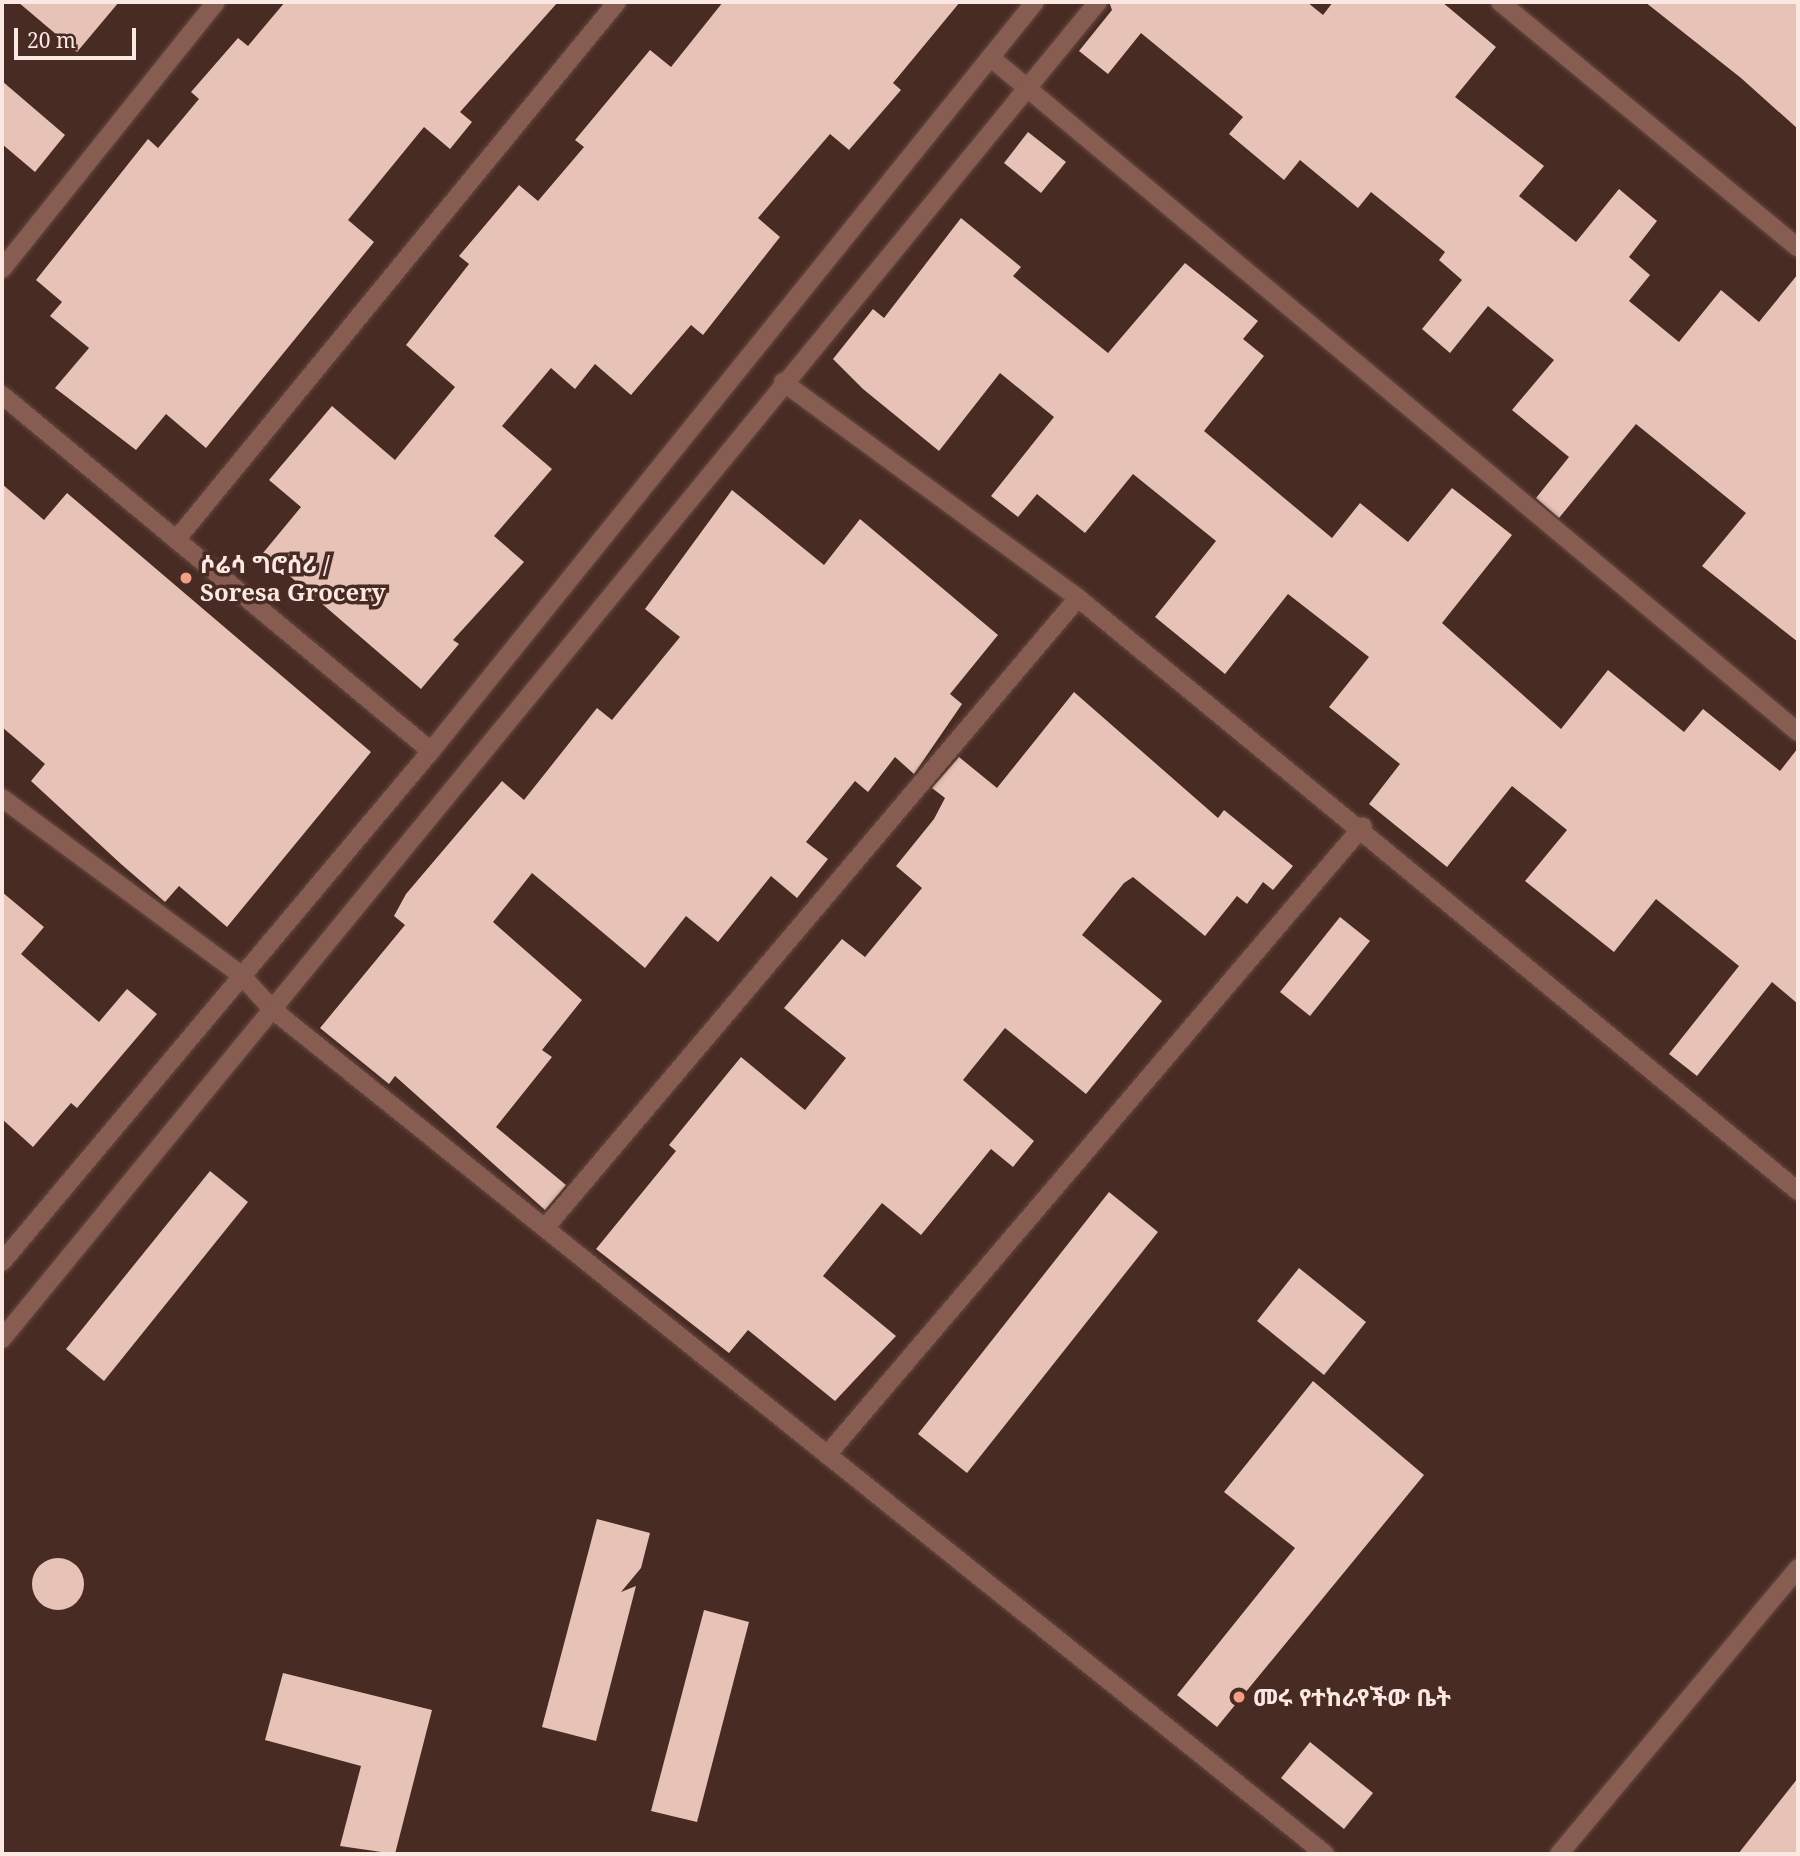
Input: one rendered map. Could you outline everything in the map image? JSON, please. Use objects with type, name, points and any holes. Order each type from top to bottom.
[{"type":"street","points":[[2,269],[216,2]]},
{"type":"street","points":[[176,540],[617,2]]},
{"type":"street","points":[[2,1262],[431,751],[1035,2]]},
{"type":"street","points":[[2,1339],[783,382],[1098,2]]},
{"type":"street","points":[[1500,2],[1798,248]]},
{"type":"street","points":[[990,57],[1798,732]]},
{"type":"street","points":[[783,382],[1078,598],[1363,826],[1798,1191]]},
{"type":"street","points":[[2,395],[431,751]]},
{"type":"street","points":[[545,1228],[1078,598]]},
{"type":"street","points":[[2,798],[241,975],[273,1010],[1325,1854]]},
{"type":"street","points":[[827,1455],[1363,826]]},
{"type":"street","points":[[1559,1854],[1798,1568]]},
{"type":"building","points":[[18,2],[119,2],[77,52]]},
{"type":"building","points":[[285,2],[558,2],[460,112],[472,122],[450,149],[424,127],[348,220],[374,242],[206,448],[166,414],[136,450],[55,388],[89,348],[50,316],[62,302],[36,280],[148,139],[158,148],[199,99],[191,92],[238,38],[248,46]]},
{"type":"building","points":[[723,2],[960,2],[893,83],[901,90],[849,150],[830,134],[758,218],[780,237],[703,335],[691,325],[631,395],[595,364],[575,389],[551,368],[502,426],[552,469],[494,536],[524,562],[453,640],[459,644],[421,689],[263,553],[301,507],[269,480],[332,406],[395,460],[455,387],[406,345],[469,264],[459,256],[519,185],[538,201],[584,147],[575,140],[650,50],[671,67]]},
{"type":"building","points":[[1109,2],[1307,2],[1323,15],[1333,2],[1442,2],[1496,47],[1455,97],[1544,166],[1519,196],[1576,242],[1619,189],[1657,221],[1629,257],[1650,275],[1629,301],[1679,342],[1721,290],[1759,322],[1798,274],[1798,642],[1702,566],[1746,513],[1636,424],[1559,518],[1536,498],[1569,457],[1512,410],[1554,360],[1488,306],[1450,353],[1422,329],[1462,280],[1439,260],[1445,252],[1371,192],[1358,208],[1300,160],[1284,180],[1229,134],[1243,117],[1141,33],[1108,74],[1079,51],[1112,10]]},
{"type":"building","points":[[1645,2],[1798,2],[1798,129],[1741,78]]},
{"type":"building","points":[[2,81],[65,135],[35,172],[2,144]]},
{"type":"building","points":[[1028,132],[1066,162],[1041,193],[1004,163]]},
{"type":"building","points":[[961,218],[1021,267],[1013,276],[1108,353],[1185,263],[1258,321],[1243,339],[1264,356],[1204,431],[1332,538],[1360,503],[1408,542],[1452,488],[1512,535],[1442,623],[1561,729],[1608,670],[1684,732],[1703,709],[1780,771],[1798,748],[1798,1004],[1772,982],[1697,1076],[1669,1054],[1739,966],[1656,899],[1614,952],[1525,881],[1567,830],[1512,786],[1447,867],[1369,804],[1400,764],[1329,707],[1369,657],[1288,594],[1225,674],[1155,617],[1216,541],[1133,474],[1085,533],[1037,494],[1018,517],[991,496],[1054,417],[1000,373],[939,451],[863,389],[833,359],[873,309],[884,318]]},
{"type":"building","points":[[2,484],[44,520],[67,493],[371,752],[227,927],[179,886],[165,902],[121,864],[31,781],[45,764],[2,727]]},
{"type":"building","points":[[732,490],[824,565],[860,519],[998,635],[950,694],[962,704],[914,774],[895,757],[868,792],[855,781],[806,842],[828,859],[797,898],[771,876],[718,942],[686,916],[645,968],[532,873],[493,922],[582,1000],[542,1050],[552,1057],[496,1127],[566,1185],[545,1210],[395,1076],[389,1084],[320,1028],[405,925],[394,916],[406,894],[502,781],[524,800],[597,708],[612,720],[680,637],[645,609]]},
{"type":"building","points":[[1074,692],[1218,818],[1224,810],[1293,866],[1273,890],[1263,882],[1247,904],[1237,896],[1205,936],[1133,877],[1124,883],[1082,935],[1162,1001],[1086,1094],[1005,1028],[963,1080],[1034,1141],[1013,1167],[991,1149],[921,1235],[882,1203],[823,1276],[896,1336],[835,1401],[748,1330],[729,1353],[596,1249],[676,1151],[669,1145],[741,1057],[805,1110],[846,1058],[784,1008],[842,939],[865,957],[922,888],[896,866],[934,819],[945,798],[932,788],[959,757],[997,788]]},
{"type":"building","points":[[2,892],[44,927],[21,954],[99,1022],[127,989],[157,1014],[77,1108],[71,1103],[33,1147],[2,1119]]},
{"type":"building","points":[[1340,917],[1370,941],[1310,1016],[1280,992]]},
{"type":"building","points":[[210,1171],[248,1202],[104,1381],[66,1349]]},
{"type":"building","points":[[1109,1192],[1158,1232],[967,1473],[918,1434]]},
{"type":"building","points":[[1299,1268],[1366,1322],[1324,1375],[1257,1321]]},
{"type":"building","points":[[1313,1381],[1424,1475],[1217,1727],[1177,1695],[1295,1548],[1224,1492]]},
{"type":"building","points":[[597,1519],[650,1533],[641,1568],[621,1592],[636,1586],[596,1741],[542,1727]]},
{"type":"building","points":[[58,1558],[68,1560],[76,1566],[82,1574],[82,1594],[76,1602],[68,1608],[58,1610],[48,1608],[40,1602],[34,1594],[32,1584],[34,1574],[40,1566],[48,1560]]},
{"type":"building","points":[[704,1610],[749,1622],[697,1822],[651,1811]]},
{"type":"building","points":[[283,1673],[432,1710],[395,1854],[340,1846],[361,1766],[265,1740]]},
{"type":"building","points":[[1310,1742],[1373,1793],[1344,1829],[1281,1778]]},
{"type":"building","points":[[1798,1778],[1798,1854],[1738,1854]]},
{"type":"place","name":"ሶሬሳ ግሮሰሪ / Soresa Grocery","points":[[186,578]]},
{"type":"place","name":"መሩ የተከራየችው ቤት","points":[[1239,1697]]}]
